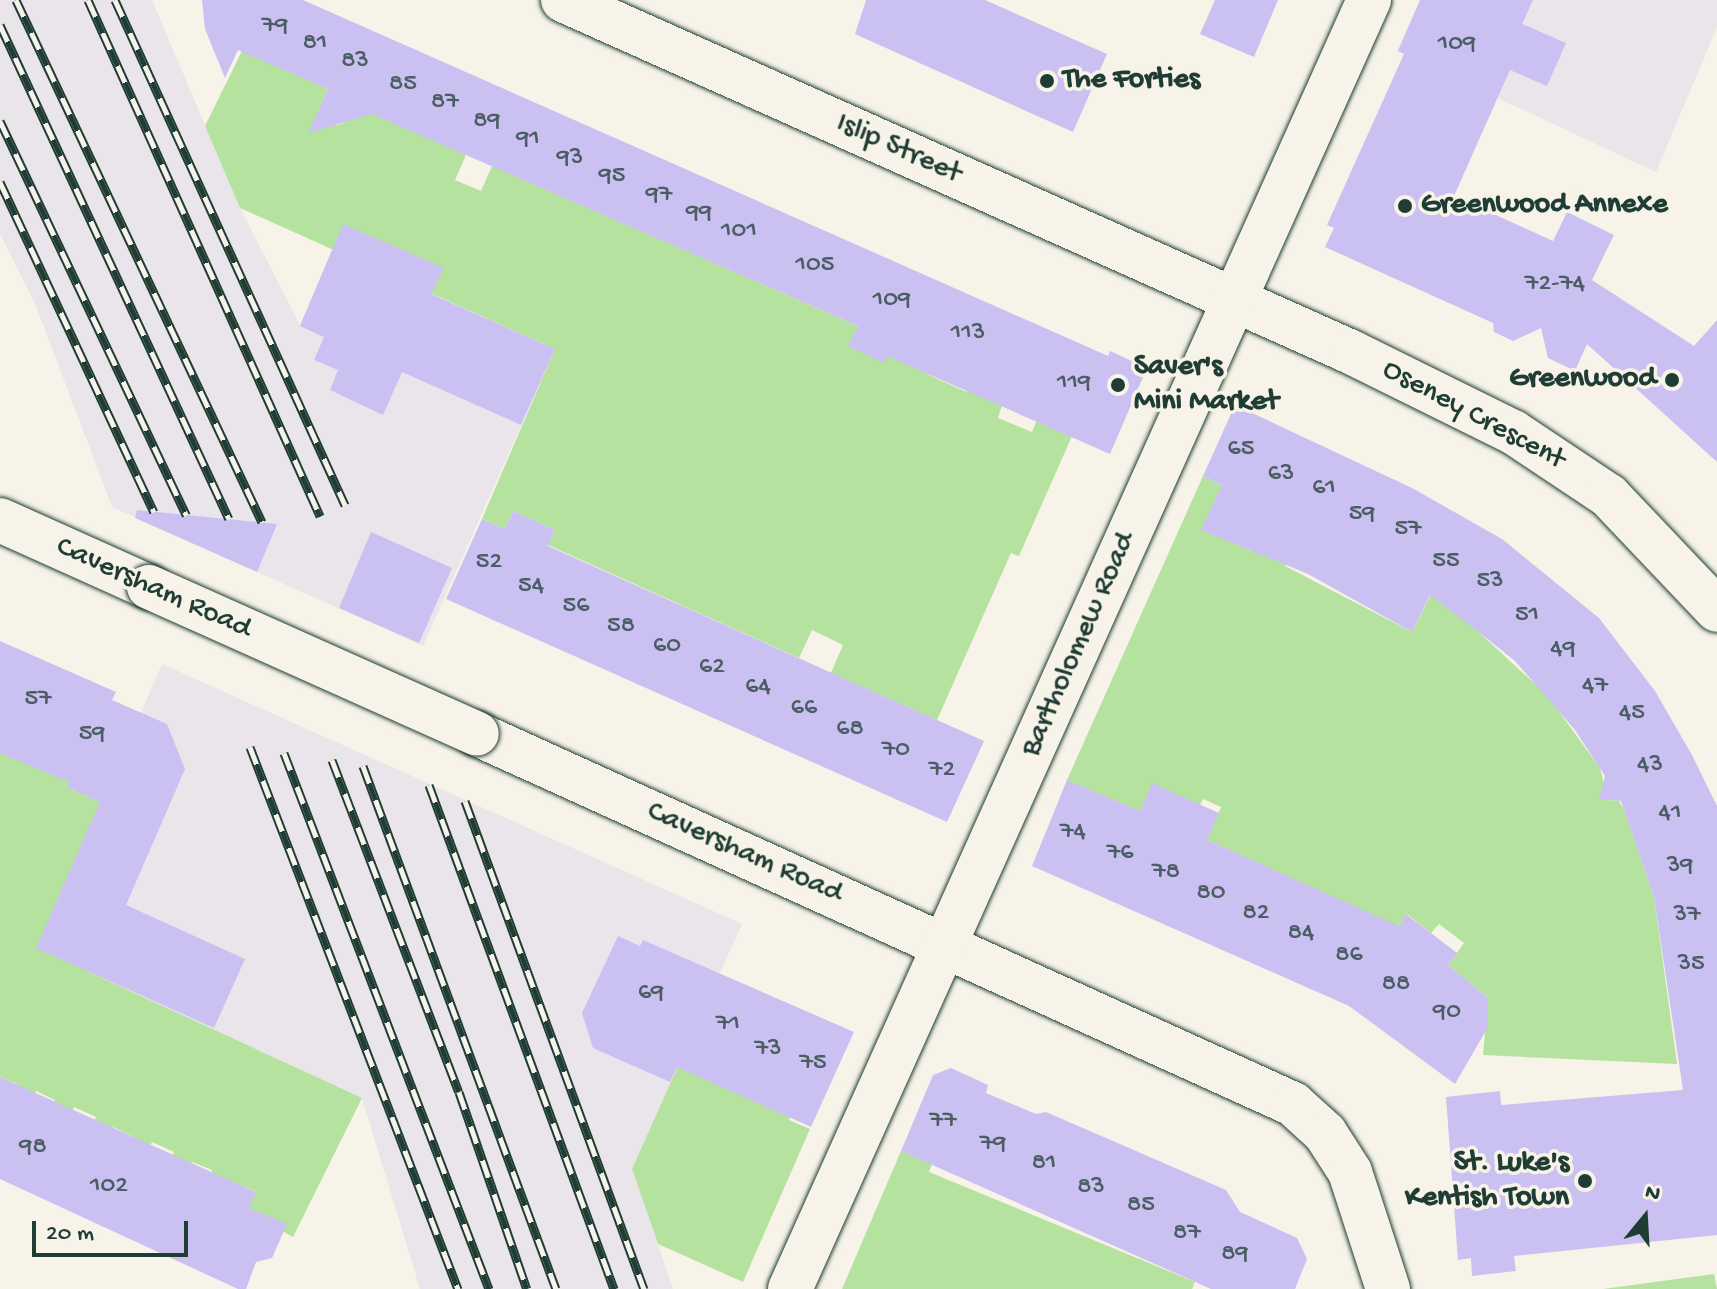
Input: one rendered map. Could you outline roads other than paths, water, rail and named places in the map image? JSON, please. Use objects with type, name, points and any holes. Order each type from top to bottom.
[{"type":"street","name":"Islip Street","points":[[563,0],[1232,300]]},
{"type":"street","name":"Bartholomew Road","points":[[790,1289],[1369,0]]},
{"type":"street","name":"Oseney Crescent","points":[[1232,300],[1351,352],[1544,451],[1609,496],[1717,610]]},
{"type":"street","name":"Caversham Road","points":[[0,520],[1256,1085],[1301,1110],[1325,1133],[1350,1172],[1388,1289]]},
{"type":"railway","points":[[16,0],[262,522]]},
{"type":"railway","points":[[88,0],[320,516]]},
{"type":"railway","points":[[115,0],[345,505]]},
{"type":"railway","points":[[0,25],[229,519]]},
{"type":"railway","points":[[0,121],[186,515]]},
{"type":"railway","points":[[0,182],[154,512]]},
{"type":"railway","points":[[250,747],[458,1289]]},
{"type":"railway","points":[[284,753],[489,1289]]},
{"type":"railway","points":[[332,760],[459,1092],[527,1289]]},
{"type":"railway","points":[[363,766],[556,1289]]},
{"type":"railway","points":[[429,785],[614,1289]]},
{"type":"railway","points":[[465,801],[644,1289]]},
{"type":"place","name":"The Forties","points":[[1047,81]]},
{"type":"place","name":"Greenwood Annexe","points":[[1405,206]]},
{"type":"place","name":"Greenwood","points":[[1672,380]]},
{"type":"place","name":"Saver's Mini Market","points":[[1118,385]]},
{"type":"place","name":"St. Luke's Kentish Town","points":[[1585,1181]]}]
